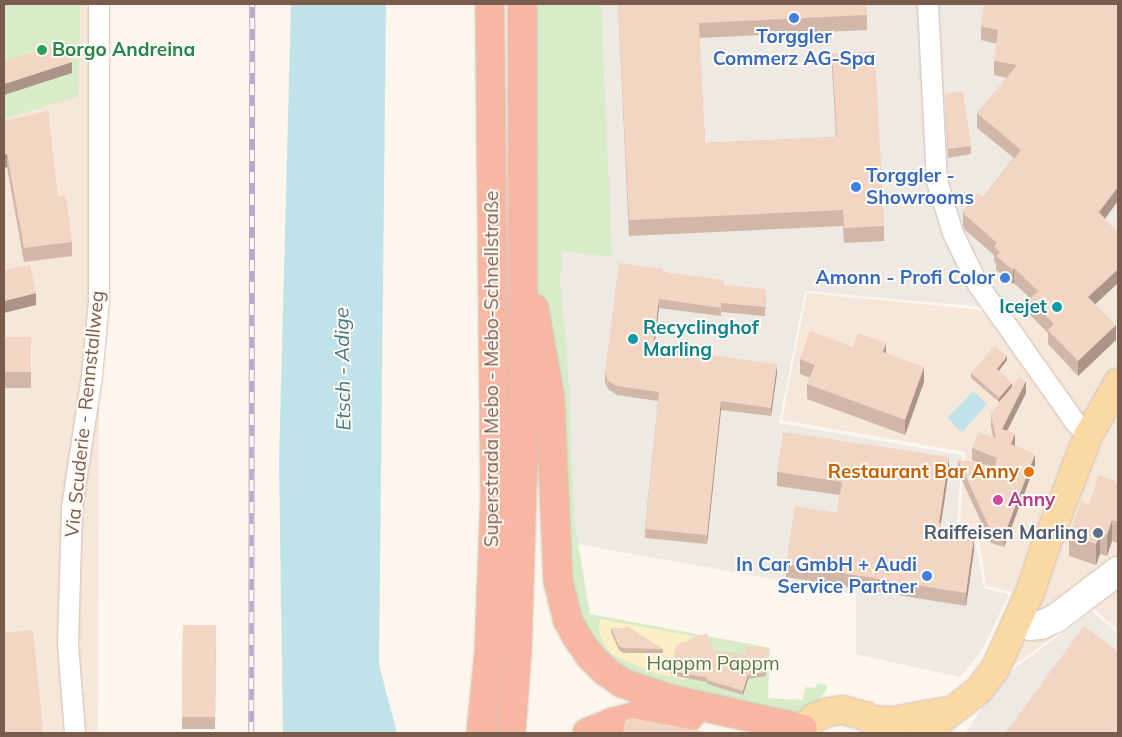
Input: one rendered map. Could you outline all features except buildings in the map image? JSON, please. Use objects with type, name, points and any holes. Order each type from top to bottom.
[{"type":"highway","name":"Superstrada Mebo - Mebo-Schnellstraße","points":[[481,733],[489,653],[495,500],[490,4]]},
{"type":"highway","name":"Superstrada Mebo - Mebo-Schnellstraße","points":[[511,733],[517,660],[523,457],[521,241],[522,4]]},
{"type":"highway","points":[[521,241],[545,361],[550,399],[558,581],[568,621],[578,639],[589,655],[605,671],[622,683],[669,699],[802,731]]},
{"type":"highway","points":[[587,733],[613,722],[636,716],[660,714],[690,716],[718,722],[748,733]]},
{"type":"main road","points":[[924,733],[978,690],[995,669],[1017,623],[1088,436],[1118,383]]},
{"type":"main road","points":[[802,731],[814,718],[828,712],[842,710],[855,712],[878,727],[892,721],[951,710]]},
{"type":"street","name":"Via Scuderie - Rennstallweg","points":[[75,733],[68,645],[71,518],[92,376],[100,301],[99,4]]},
{"type":"street","points":[[928,4],[937,181],[953,233],[977,283],[1075,422],[1088,436]]},
{"type":"street","points":[[1017,623],[1030,626],[1041,625],[1056,618],[1118,571]]},
{"type":"shaded area","points":[[4,4],[101,4],[98,733],[4,733]]},
{"type":"shaded area","points":[[522,4],[1118,4],[1118,232],[1020,315],[972,306],[805,291],[779,423],[962,455],[956,537],[976,544],[984,588],[1009,594],[982,650],[960,677],[856,654],[856,594],[555,540]]},
{"type":"shaded area","points":[[1118,236],[1118,630],[1093,608],[1006,671],[999,624],[1013,592],[986,586],[979,541],[959,535],[965,452],[782,420],[807,293],[972,309],[1020,318]]},
{"type":"shaded area","points":[[1092,611],[1118,634],[1118,733],[965,733],[1004,676]]},
{"type":"green space","name":"Borgo Andreina","points":[[4,4],[80,4],[79,96],[4,119]]},
{"type":"green space","name":"Happm Pappm","points":[[522,4],[601,4],[612,257],[562,251],[560,285],[567,354],[575,524],[590,614],[770,648],[768,698],[802,700],[806,687],[816,688],[817,683],[826,685],[827,689],[816,704],[803,712],[783,712],[669,699],[578,639],[521,241]]},
{"type":"sand","points":[[600,619],[692,636],[685,680],[651,672],[611,654],[603,643],[599,631]]},
{"type":"water","name":"Etsch - Adige","points":[[291,4],[386,4],[379,664],[397,733],[283,733],[279,461]]},
{"type":"water","points":[[973,391],[987,404],[962,432],[947,418]]},
{"type":"railway","points":[[251,733],[252,4]]},
{"type":"place","name":"Torggler Commerz AG-Spa","points":[[794,18]]},
{"type":"place","name":"Borgo Andreina","points":[[42,50]]},
{"type":"place","name":"Torggler - Showrooms","points":[[856,187]]},
{"type":"place","name":"Amonn - Profi Color","points":[[1005,278]]},
{"type":"place","name":"Icejet","points":[[1057,307]]},
{"type":"place","name":"Recyclinghof Marling","points":[[633,339]]},
{"type":"place","name":"Restaurant Bar Anny","points":[[1029,472]]},
{"type":"place","name":"Anny","points":[[998,500]]},
{"type":"place","name":"Raiffeisen Marling","points":[[1098,533]]},
{"type":"place","name":"In Car GmbH + Audi Service Partner","points":[[927,576]]}]
